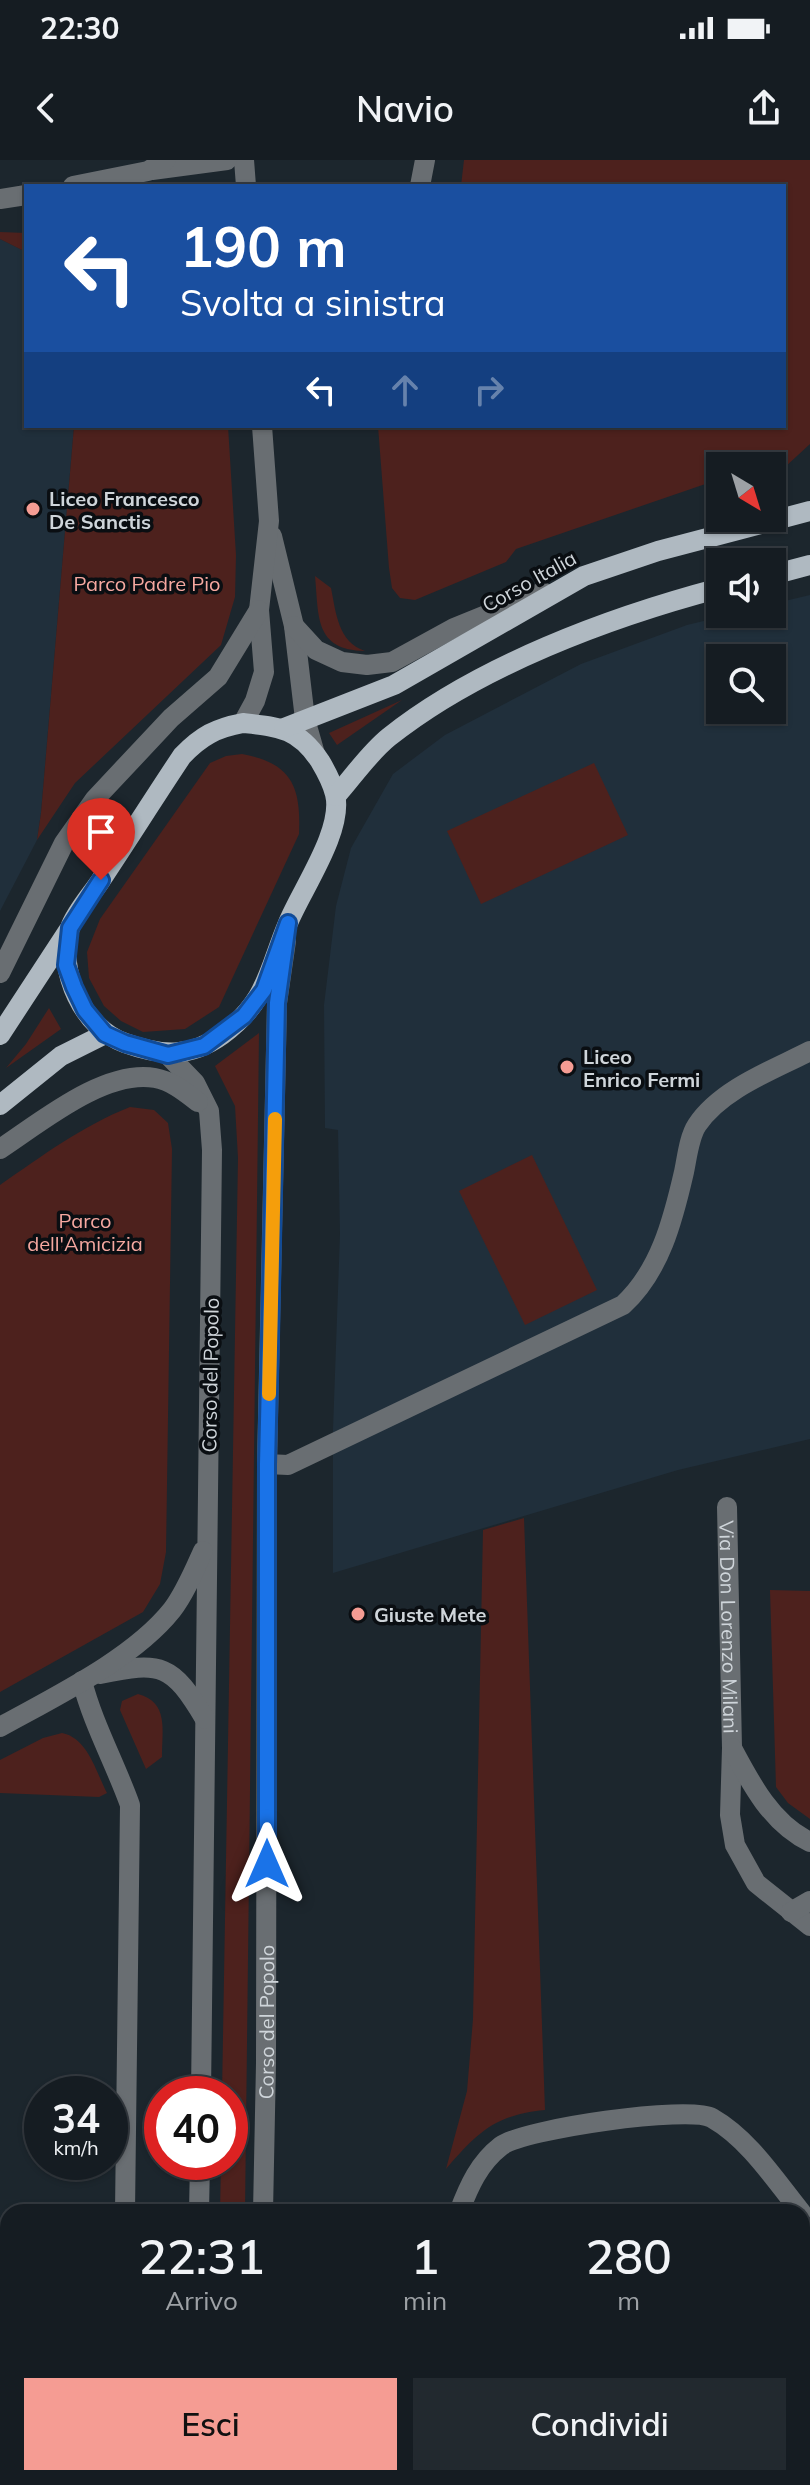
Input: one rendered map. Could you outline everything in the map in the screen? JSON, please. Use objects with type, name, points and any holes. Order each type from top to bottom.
[{"type":"main road","name":"Corso Italia","points":[[284,728],[394,685],[584,576],[673,547],[810,511]]},
{"type":"main road","points":[[786,571],[810,565]]},
{"type":"main road","points":[[336,796],[387,738],[468,684],[630,615],[706,592]]},
{"type":"main road","points":[[0,1035],[182,756],[199,738],[219,727],[243,723],[284,728],[315,754],[327,772],[336,796],[334,822],[288,923],[264,990],[244,1016],[204,1046],[168,1055],[105,1034],[85,1010],[66,965],[70,928]]},
{"type":"main road","points":[[0,1105],[61,1056],[105,1034]]},
{"type":"street","points":[[81,184],[157,165],[227,160]]},
{"type":"street","points":[[244,160],[246,184]]},
{"type":"street","points":[[420,184],[425,160]]},
{"type":"street","points":[[0,199],[24,196]]},
{"type":"street","points":[[262,428],[269,521],[294,626],[305,719],[315,754]]},
{"type":"street","points":[[243,723],[255,701],[264,672],[259,610],[269,521]]},
{"type":"street","points":[[294,626],[316,650],[342,662],[367,665],[392,662],[454,628],[584,576]]},
{"type":"street","points":[[0,973],[64,843],[95,799],[171,718],[218,677],[259,610]]},
{"type":"street","name":"Corso del Popolo","points":[[263,2204],[267,2047],[267,1464],[277,1003],[288,923]]},
{"type":"street","points":[[267,1464],[288,1465],[623,1305],[639,1290],[658,1257],[672,1221],[695,1128],[712,1107],[748,1083],[810,1051]]},
{"type":"street","name":"Corso del Popolo","points":[[168,1055],[195,1083],[209,1111],[212,1150],[201,2076]]},
{"type":"street","points":[[0,1149],[76,1099],[127,1078],[155,1078],[179,1087],[209,1111]]},
{"type":"street","name":"Via Don Lorenzo Milani","points":[[727,1507],[732,1748],[730,1815],[735,1845],[756,1883],[810,1926]]},
{"type":"street","points":[[0,1727],[87,1679],[147,1634],[172,1610],[192,1576],[208,1538]]},
{"type":"street","points":[[87,1679],[137,1666],[158,1668],[174,1676],[189,1692],[205,1719]]},
{"type":"street","points":[[87,1679],[90,1711],[130,1805],[125,2204]]},
{"type":"street","points":[[732,1748],[753,1788],[775,1816],[810,1842]]},
{"type":"street","points":[[791,1912],[810,1901]]},
{"type":"street","points":[[462,2204],[475,2173],[503,2144],[534,2132],[679,2113],[711,2117],[746,2146],[794,2204]]},
{"type":"street","points":[[199,2204],[200,2180]]},
{"type":"shaded area","name":"Liceo Francesco De Sanctis","points":[[0,239],[24,251],[24,428],[74,428],[37,840],[0,911]]},
{"type":"shaded area","name":"Liceo Enrico Fermi","points":[[810,595],[810,1439],[678,1470],[333,1573],[333,1430],[340,1234],[338,1130],[325,1128],[324,1005],[336,906],[351,848],[393,774],[445,735],[581,664],[706,620],[706,628],[786,628],[786,601]]},
{"type":"green space","points":[[464,160],[810,160],[810,444],[786,466],[786,452],[706,452],[706,484],[516,549],[506,562],[415,600],[400,598],[392,588],[389,568],[378,428],[786,428],[786,184],[461,184]]},
{"type":"green space","points":[[0,232],[24,233],[24,251],[0,239]]},
{"type":"green space","name":"Parco Padre Pio","points":[[74,428],[228,428],[236,555],[235,597],[221,645],[75,783],[37,840]]},
{"type":"green space","points":[[315,576],[331,588],[344,634],[356,647],[365,651],[336,644],[322,628]]},
{"type":"green space","points":[[402,700],[337,745],[329,733]]},
{"type":"green space","points":[[242,754],[272,764],[290,780],[298,803],[299,834],[219,1007],[185,1029],[143,1032],[121,1021],[104,1006],[89,978],[87,952],[100,919],[210,763],[226,756]]},
{"type":"green space","points":[[594,763],[628,835],[481,904],[447,831]]},
{"type":"green space","points":[[49,1008],[61,1029],[6,1068],[26,1044]]},
{"type":"green space","points":[[259,1033],[247,2076],[222,2076],[238,1158],[235,1106],[215,1066]]},
{"type":"green space","name":"Parco dell'Amicizia","points":[[130,1107],[154,1110],[168,1123],[172,1149],[166,1552],[160,1584],[143,1612],[0,1692],[0,1185],[79,1132]]},
{"type":"green space","points":[[532,1155],[597,1290],[525,1325],[459,1191]]},
{"type":"green space","points":[[524,1518],[545,2110],[500,2121],[478,2135],[446,2169],[467,2091],[473,2019],[483,1530]]},
{"type":"green space","points":[[770,1590],[810,1591],[810,1819],[788,1803],[776,1787]]},
{"type":"green space","points":[[138,1694],[155,1703],[163,1727],[162,1757],[146,1769],[120,1710],[122,1701]]},
{"type":"green space","points":[[62,1733],[71,1736],[85,1749],[107,1793],[99,1797],[0,1793],[0,1760],[43,1738]]},
{"type":"green space","points":[[221,2180],[245,2180],[245,2204],[220,2204]]},
{"type":"slow traffic","points":[[269,1394],[275,1119]]},
{"type":"place","name":"Liceo Francesco De Sanctis","points":[[33,509]]},
{"type":"place","name":"Liceo Enrico Fermi","points":[[567,1067]]},
{"type":"place","name":"Giuste Mete","points":[[358,1614]]},
{"type":"route","points":[[101,880],[70,928],[66,965],[74,987],[85,1010],[105,1034],[168,1055],[204,1046],[223,1035],[244,1016],[264,990],[288,923],[277,1003],[267,1464],[267,1864]]}]
